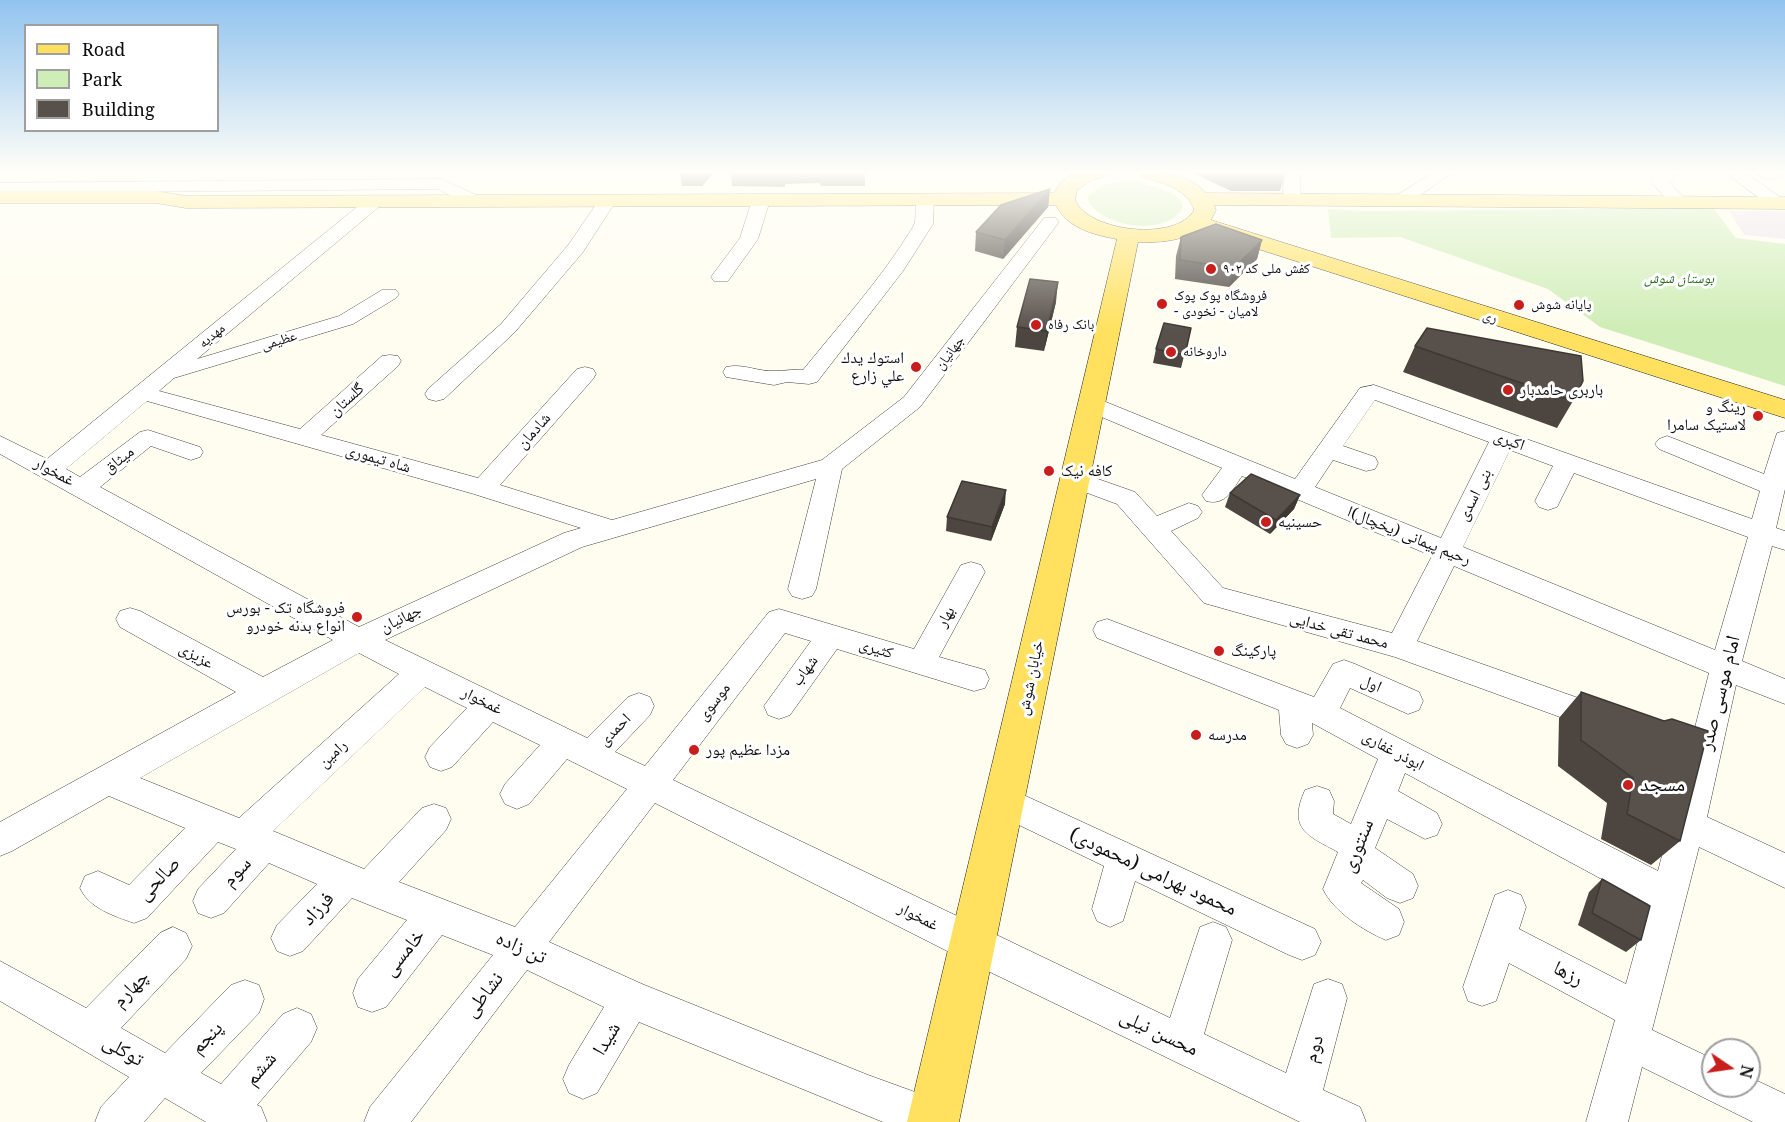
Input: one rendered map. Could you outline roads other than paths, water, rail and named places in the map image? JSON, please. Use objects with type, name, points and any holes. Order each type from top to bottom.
[{"type":"main road","points":[[1057,225],[1113,251],[1171,233],[1181,225]]},
{"type":"main road","points":[[1093,225],[1100,228],[1113,251]]},
{"type":"main road","name":"ری","points":[[1227,225],[1267,246],[1785,409]]},
{"type":"main road","points":[[1235,225],[1241,232],[1267,246]]},
{"type":"main road","name":"خیابان شوش","points":[[933,1120],[1093,405],[1113,251]]},
{"type":"street","name":"مهدیه","points":[[50,470],[346,225]]},
{"type":"street","points":[[436,394],[508,328],[576,248],[591,225]]},
{"type":"street","points":[[721,277],[749,239],[753,225]]},
{"type":"street","points":[[734,372],[774,378],[787,375],[809,377],[896,267],[923,225]]},
{"type":"street","name":"جهانیان","points":[[0,840],[262,692],[358,640],[457,592],[573,540],[831,466],[912,402],[1047,225]]},
{"type":"street","name":"عظیمی","points":[[164,376],[346,320],[389,294]]},
{"type":"street","name":"گلستان","points":[[304,438],[390,361]]},
{"type":"street","name":"شادمان","points":[[483,488],[585,374]]},
{"type":"street","name":"اکبری","points":[[1299,491],[1370,392],[1773,537]]},
{"type":"street","name":"شاه تیموری","points":[[143,393],[483,488],[612,529]]},
{"type":"street","name":"رحیم پیمانی (یخچال)ا","points":[[1093,405],[1785,692]]},
{"type":"street","name":"میثاق","points":[[82,488],[148,437],[192,452]]},
{"type":"street","name":"امام موسی صدر","points":[[1607,1122],[1688,825],[1725,667],[1773,537],[1774,487],[1785,438]]},
{"type":"street","name":"بنی اسدی","points":[[1400,647],[1503,439]]},
{"type":"street","name":"غمخوار","points":[[0,444],[358,640],[972,945]]},
{"type":"street","points":[[1667,444],[1774,487]]},
{"type":"street","points":[[1329,450],[1366,463]]},
{"type":"street","points":[[1548,501],[1567,463]]},
{"type":"street","points":[[1215,495],[1238,465]]},
{"type":"street","points":[[802,589],[831,466]]},
{"type":"street","name":"محمد تقی خدایی","points":[[1075,479],[1126,498],[1214,596],[1400,647],[1628,728]]},
{"type":"street","points":[[1153,528],[1189,512]]},
{"type":"street","name":"بهار","points":[[921,663],[971,572]]},
{"type":"street","name":"عزیزی","points":[[130,619],[262,692]]},
{"type":"street","name":"کثیری","points":[[778,620],[974,679]]},
{"type":"street","name":"موسوی","points":[[650,784],[778,620]]},
{"type":"street","name":"ابوذر غفاری","points":[[1107,630],[1307,708],[1669,896]]},
{"type":"street","name":"شهاب","points":[[779,706],[831,635]]},
{"type":"street","name":"رامین","points":[[240,834],[421,672]]},
{"type":"street","name":"اول","points":[[1307,708],[1344,672],[1408,701]]},
{"type":"street","points":[[441,758],[489,705]]},
{"type":"street","name":"احمدی","points":[[518,794],[577,748],[639,706]]},
{"type":"street","points":[[1297,735],[1307,708]]},
{"type":"street","name":"سنتوری","points":[[1365,915],[1341,889],[1396,753]]},
{"type":"street","name":"تن زاده","points":[[108,780],[521,948],[631,999],[868,1096],[933,1120]]},
{"type":"street","name":"نشاطی","points":[[384,1122],[650,784]]},
{"type":"street","points":[[1379,796],[1425,824]]},
{"type":"street","name":"محمود بهرامی (محمودی)","points":[[1004,801],[1302,942]]},
{"type":"street","points":[[1317,801],[1316,822],[1357,850],[1400,885]]},
{"type":"street","name":"فرزاد","points":[[290,938],[434,819]]},
{"type":"street","points":[[1688,825],[1785,871]]},
{"type":"street","name":"صالحی","points":[[98,888],[134,906],[240,834]]},
{"type":"street","name":"سوم","points":[[211,901],[240,834]]},
{"type":"street","points":[[1110,909],[1124,858]]},
{"type":"street","name":"خامسی","points":[[372,993],[436,913]]},
{"type":"street","name":"رزها","points":[[1482,987],[1503,922],[1634,1026],[1701,1072]]},
{"type":"street","points":[[1181,1044],[1213,940]]},
{"type":"street","name":"محسن نیلی","points":[[972,945],[1345,1122]]},
{"type":"street","name":"چهارم","points":[[90,1032],[172,946]]},
{"type":"street","name":"توکلی","points":[[3,986],[90,1032],[236,1116]]},
{"type":"street","name":"دوم","points":[[1299,1100],[1328,998]]},
{"type":"street","name":"پنجم","points":[[116,1122],[245,999]]},
{"type":"street","name":"شیدا","points":[[583,1079],[631,999]]},
{"type":"street","name":"ششم","points":[[236,1116],[297,1028]]},
{"type":"street","points":[[1748,1098],[1785,1116]]},
{"type":"place","name":"کفش ملی کد ۹۰۲","points":[[1211,269]]},
{"type":"place","name":"فروشگاه پوک پوک - لاميان - نخودی","points":[[1162,304]]},
{"type":"place","name":"پایانه شوش","points":[[1519,305]]},
{"type":"place","name":"بانک رفاه","points":[[1036,325]]},
{"type":"place","name":"داروخانه","points":[[1171,352]]},
{"type":"place","name":"استوك يدك علي زارع","points":[[916,367]]},
{"type":"place","name":"باربری حامدبار","points":[[1508,390]]},
{"type":"place","name":"رینگ و لاستیک سامرا","points":[[1758,416]]},
{"type":"place","name":"کافه نیک","points":[[1049,471]]},
{"type":"place","name":"حسینیه","points":[[1266,522]]},
{"type":"place","name":"فروشگاه تک - بورس انواع بدنه خودرو","points":[[357,617]]},
{"type":"place","name":"پارکینگ","points":[[1219,651]]},
{"type":"place","name":"مدرسه","points":[[1196,735]]},
{"type":"place","name":"مزدا عظیم پور","points":[[694,750]]},
{"type":"place","name":"مسجد","points":[[1628,785]]},
{"type":"park label","name":"بوستان شوش","points":[[1679,279]]}]
